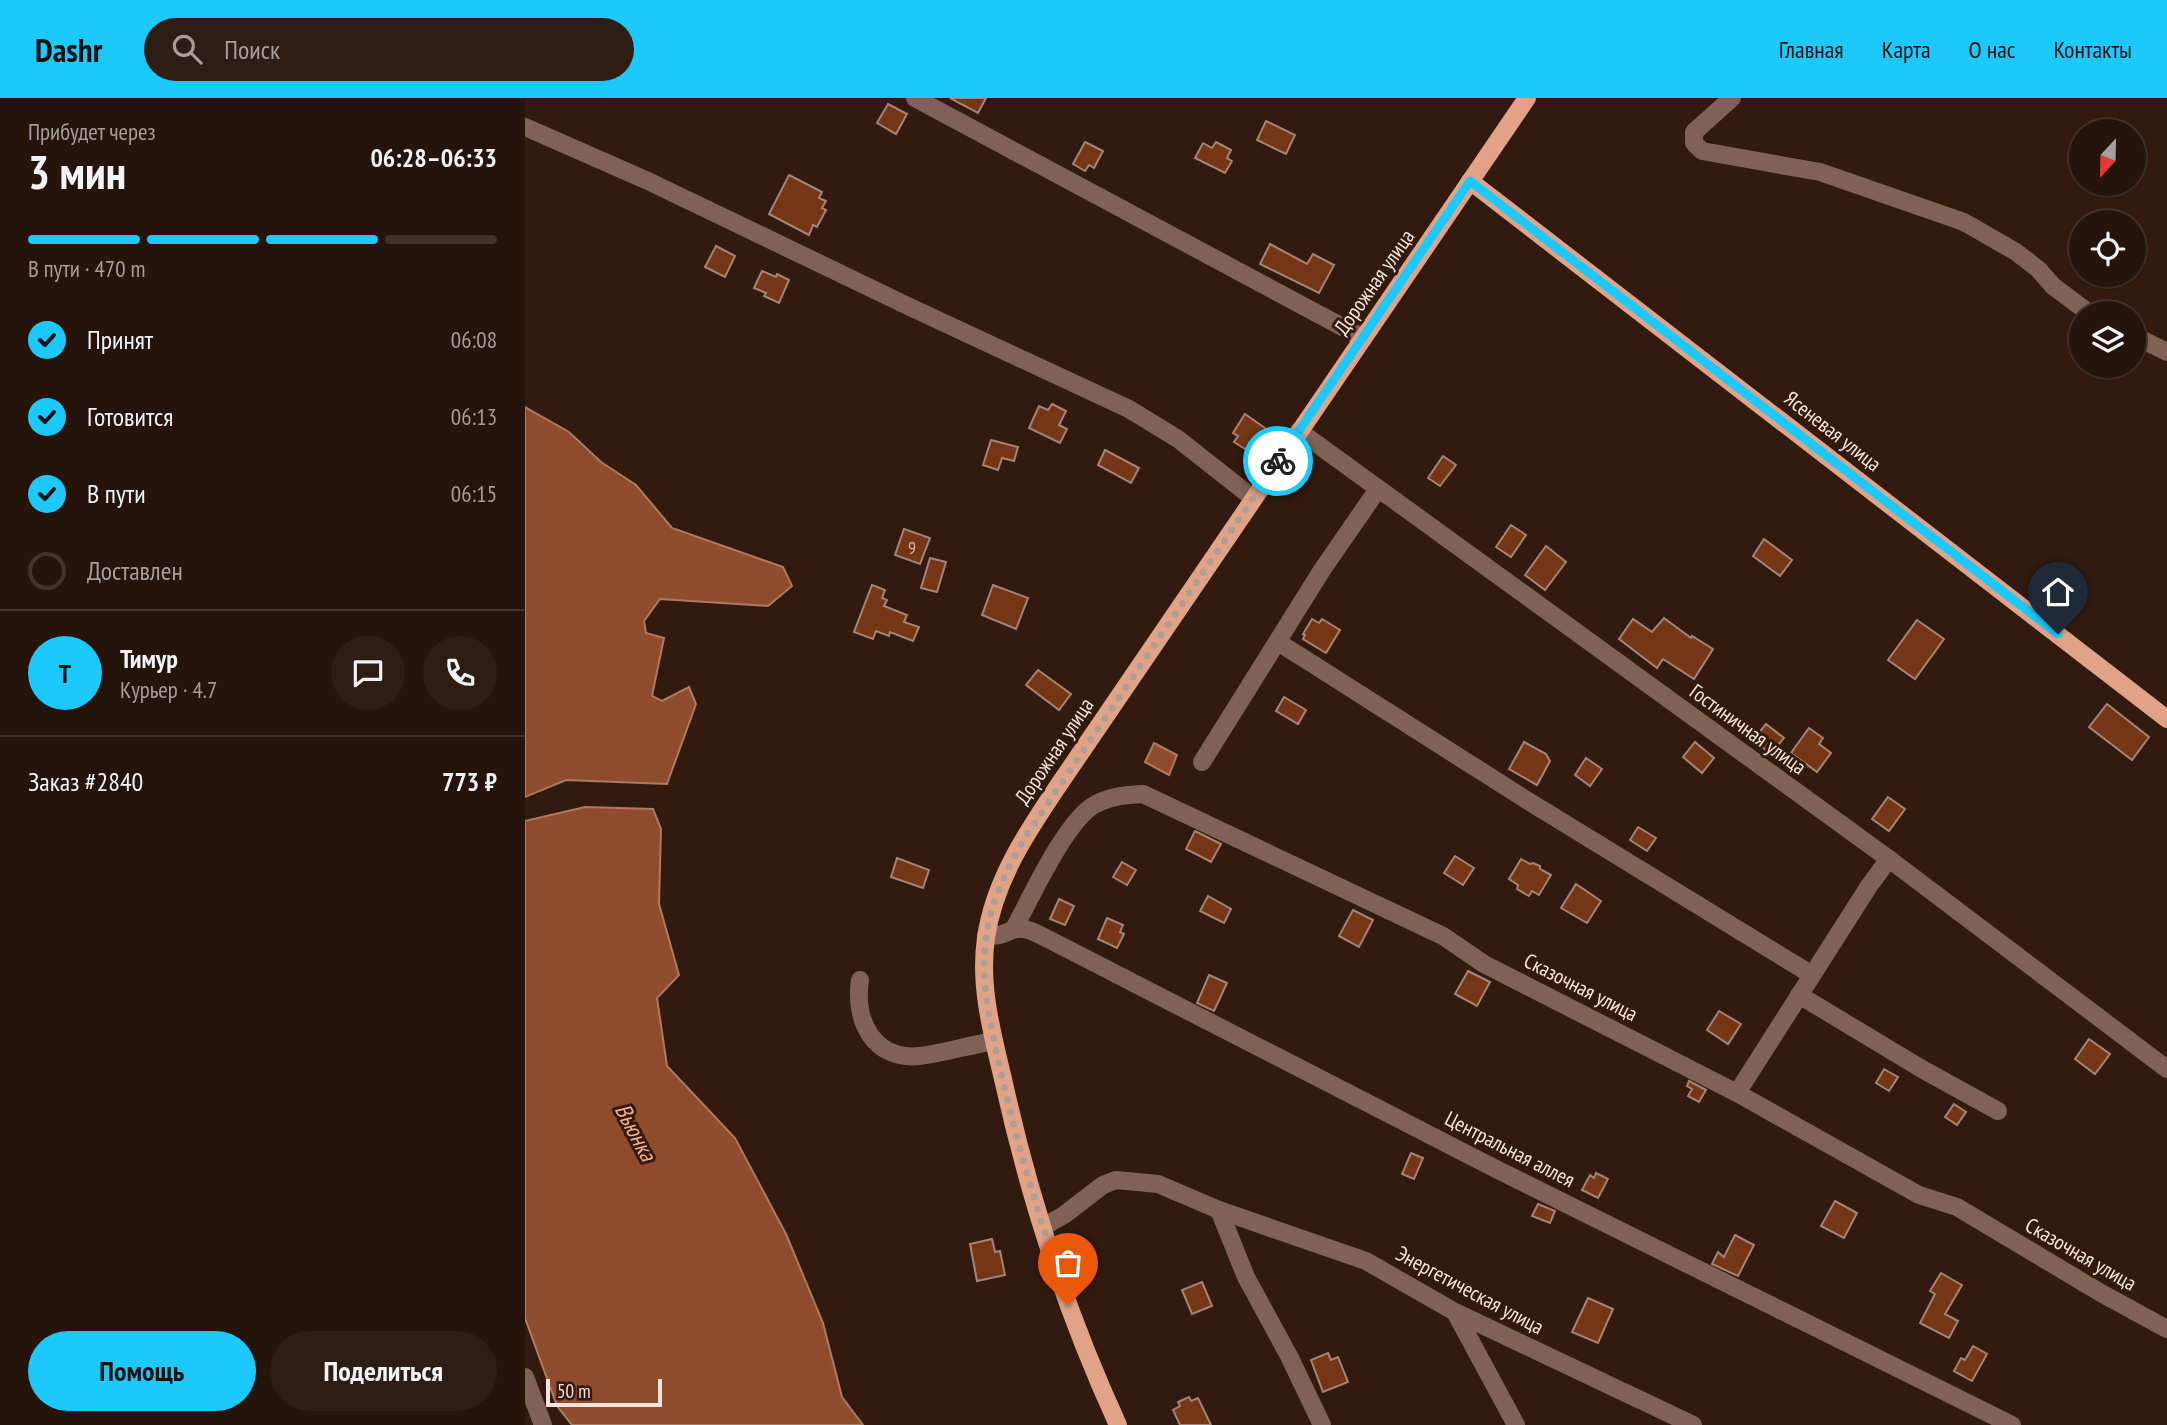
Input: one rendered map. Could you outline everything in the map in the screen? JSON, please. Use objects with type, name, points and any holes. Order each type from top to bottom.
[{"type":"main road","name":"Дорожная улица","points":[[1118,1425],[1092,1368],[1043,1227],[994,1041],[985,984],[986,934],[999,888],[1028,831],[1527,98]]},
{"type":"main road","name":"Ясеневая улица","points":[[1470,181],[2167,719]]},
{"type":"street","points":[[915,98],[1363,338]]},
{"type":"street","points":[[1732,98],[1694,132],[1694,143],[1702,151],[1820,172],[1964,222],[2016,252],[2073,301]]},
{"type":"street","points":[[525,127],[660,186],[1129,409],[1178,439],[1253,498]]},
{"type":"street","points":[[2146,342],[2167,352]]},
{"type":"street","name":"Гостиничная улица","points":[[1299,431],[1889,859],[2167,1069]]},
{"type":"street","points":[[1202,762],[1322,570],[1378,489]]},
{"type":"street","points":[[1277,642],[1525,799],[1812,975]]},
{"type":"street","name":"Сказочная улица","points":[[1014,929],[1070,828],[1093,805],[1115,796],[1143,794],[1443,936],[1484,964],[1737,1093],[1919,1195],[1957,1207],[2167,1329]]},
{"type":"street","points":[[1737,1093],[1889,859]]},
{"type":"street","name":"Центральная аллея","points":[[986,934],[1003,936],[1014,929],[1023,928],[1046,938],[1498,1170],[2012,1425]]},
{"type":"street","points":[[860,980],[858,1005],[865,1027],[879,1044],[892,1051],[919,1056],[994,1041]]},
{"type":"street","points":[[1799,995],[1921,1069],[1998,1111]]},
{"type":"street","name":"Энергетическая улица","points":[[1043,1227],[1064,1215],[1103,1185],[1116,1180],[1158,1184],[1219,1210],[1366,1261],[1455,1312],[1693,1425]]},
{"type":"street","points":[[1219,1210],[1246,1277],[1289,1356],[1322,1425]]},
{"type":"street","points":[[1455,1312],[1516,1425]]},
{"type":"street","points":[[525,1377],[543,1425]]},
{"type":"water","points":[[525,407],[569,432],[601,462],[636,485],[672,528],[783,567],[792,586],[768,606],[660,599],[644,621],[646,633],[664,638],[652,696],[662,701],[689,687],[696,704],[667,784],[566,780],[525,797]]},
{"type":"water","points":[[1154,743],[1177,755],[1169,775],[1145,762]]},
{"type":"water","name":"Вьюнка","points":[[585,807],[653,809],[661,829],[659,904],[679,975],[657,998],[667,1066],[735,1138],[786,1234],[823,1323],[842,1397],[863,1425],[572,1425],[557,1406],[525,1318],[525,821]]},
{"type":"building","points":[[950,98],[986,98],[978,113]]},
{"type":"building","points":[[888,104],[907,114],[896,134],[877,123]]},
{"type":"building","points":[[1266,121],[1295,135],[1286,154],[1257,140]]},
{"type":"building","points":[[1085,142],[1103,151],[1094,168],[1089,165],[1085,171],[1073,164]]},
{"type":"building","points":[[1216,142],[1231,150],[1227,158],[1232,161],[1225,173],[1195,158],[1203,143],[1212,148]]},
{"type":"building","points":[[789,175],[822,192],[819,198],[826,201],[822,208],[826,210],[817,227],[813,225],[809,235],[769,214]]},
{"type":"building","points":[[1270,244],[1307,264],[1313,254],[1334,265],[1319,293],[1260,264]]},
{"type":"building","points":[[716,246],[735,256],[725,277],[705,267]]},
{"type":"building","points":[[762,271],[789,280],[779,303],[754,288]]},
{"type":"building","points":[[1052,404],[1066,411],[1059,425],[1067,429],[1060,443],[1029,428],[1039,406],[1048,410]]},
{"type":"building","points":[[1245,414],[1272,433],[1256,456],[1234,442],[1238,436],[1233,433]]},
{"type":"building","points":[[991,440],[1018,447],[1014,461],[1002,458],[998,470],[983,465]]},
{"type":"building","points":[[1105,450],[1139,468],[1131,483],[1098,465]]},
{"type":"building","points":[[1443,456],[1456,465],[1440,486],[1428,478]]},
{"type":"building","points":[[1511,525],[1526,535],[1511,557],[1496,547]]},
{"type":"building","points":[[904,529],[930,538],[920,564],[895,555]]},
{"type":"building","points":[[1764,539],[1792,560],[1780,576],[1753,556]]},
{"type":"building","points":[[1546,546],[1566,562],[1545,590],[1525,575]]},
{"type":"building","points":[[930,558],[946,562],[937,592],[921,588]]},
{"type":"building","points":[[872,585],[885,590],[882,598],[887,600],[884,606],[907,615],[904,622],[919,627],[913,641],[890,632],[889,636],[876,631],[873,639],[854,632]]},
{"type":"building","points":[[993,585],[1028,598],[1016,629],[982,615]]},
{"type":"building","points":[[1664,618],[1691,638],[1692,636],[1713,649],[1694,679],[1663,659],[1657,668],[1619,639],[1633,619],[1652,632]]},
{"type":"building","points":[[1312,619],[1319,623],[1322,619],[1340,630],[1326,653],[1303,639]]},
{"type":"building","points":[[1917,620],[1944,639],[1915,679],[1888,660]]},
{"type":"building","points":[[1038,670],[1071,694],[1059,710],[1026,685]]},
{"type":"building","points":[[1284,697],[1306,710],[1298,724],[1276,711]]},
{"type":"building","points":[[2107,704],[2149,737],[2132,760],[2089,727]]},
{"type":"building","points":[[1766,724],[1784,738],[1771,754],[1753,740]]},
{"type":"building","points":[[1809,728],[1823,738],[1819,744],[1831,753],[1817,772],[1791,753]]},
{"type":"building","points":[[1524,742],[1546,754],[1550,761],[1537,785],[1509,769]]},
{"type":"building","points":[[1695,742],[1714,758],[1702,773],[1683,757]]},
{"type":"building","points":[[1586,758],[1602,769],[1590,786],[1575,775]]},
{"type":"building","points":[[1888,797],[1905,809],[1889,831],[1872,819]]},
{"type":"building","points":[[1638,827],[1656,838],[1647,851],[1630,840]]},
{"type":"building","points":[[1195,831],[1221,844],[1211,862],[1186,849]]},
{"type":"building","points":[[1455,856],[1474,868],[1463,885],[1444,873]]},
{"type":"building","points":[[897,858],[929,870],[923,888],[891,877]]},
{"type":"building","points":[[1521,859],[1540,866],[1540,869],[1551,875],[1539,895],[1532,891],[1529,896],[1517,889],[1518,885],[1509,879]]},
{"type":"building","points":[[1122,862],[1136,870],[1127,885],[1113,877]]},
{"type":"building","points":[[1576,884],[1601,901],[1587,923],[1561,908]]},
{"type":"building","points":[[1208,896],[1231,909],[1224,923],[1200,911]]},
{"type":"building","points":[[1059,899],[1074,906],[1065,925],[1050,919]]},
{"type":"building","points":[[1353,910],[1373,920],[1359,947],[1339,936]]},
{"type":"building","points":[[1107,918],[1123,925],[1120,932],[1124,934],[1117,948],[1098,939]]},
{"type":"building","points":[[1468,971],[1490,982],[1477,1006],[1455,994]]},
{"type":"building","points":[[1209,975],[1227,983],[1214,1011],[1197,1003]]},
{"type":"building","points":[[1719,1011],[1741,1024],[1728,1044],[1707,1030]]},
{"type":"building","points":[[2089,1039],[2110,1054],[2095,1074],[2075,1059]]},
{"type":"building","points":[[1884,1069],[1898,1077],[1889,1091],[1876,1083]]},
{"type":"building","points":[[1689,1081],[1706,1090],[1699,1102],[1688,1096],[1692,1089],[1687,1086]]},
{"type":"building","points":[[1954,1104],[1966,1112],[1957,1125],[1945,1117]]},
{"type":"building","points":[[1411,1153],[1423,1158],[1414,1179],[1402,1174]]},
{"type":"building","points":[[1596,1173],[1608,1179],[1598,1198],[1582,1190],[1590,1175],[1594,1178]]},
{"type":"building","points":[[1835,1201],[1857,1213],[1844,1238],[1821,1226]]},
{"type":"building","points":[[1538,1204],[1555,1211],[1550,1223],[1532,1216]]},
{"type":"building","points":[[1735,1235],[1754,1245],[1738,1276],[1712,1264],[1718,1252],[1724,1257]]},
{"type":"building","points":[[992,1239],[995,1252],[1000,1251],[1005,1275],[977,1281],[970,1244]]},
{"type":"building","points":[[1941,1273],[1962,1285],[1945,1314],[1958,1321],[1949,1338],[1920,1323],[1935,1294],[1930,1291]]},
{"type":"building","points":[[1202,1282],[1212,1306],[1192,1314],[1182,1290]]},
{"type":"building","points":[[1588,1298],[1613,1309],[1598,1343],[1572,1332]]},
{"type":"building","points":[[1973,1346],[1987,1354],[1972,1381],[1954,1371],[1961,1358],[1965,1360]]},
{"type":"building","points":[[1328,1353],[1331,1360],[1338,1357],[1348,1382],[1323,1392],[1311,1360]]},
{"type":"building","points":[[1189,1397],[1191,1401],[1198,1398],[1211,1425],[1180,1425],[1173,1410],[1180,1406],[1178,1402]]},
{"type":"way so far","points":[[1068,1305],[1020,1147],[994,1041],[985,984],[986,934],[999,888],[1024,839],[1278,461]]},
{"type":"route","points":[[1278,461],[1470,181],[2058,634]]}]
